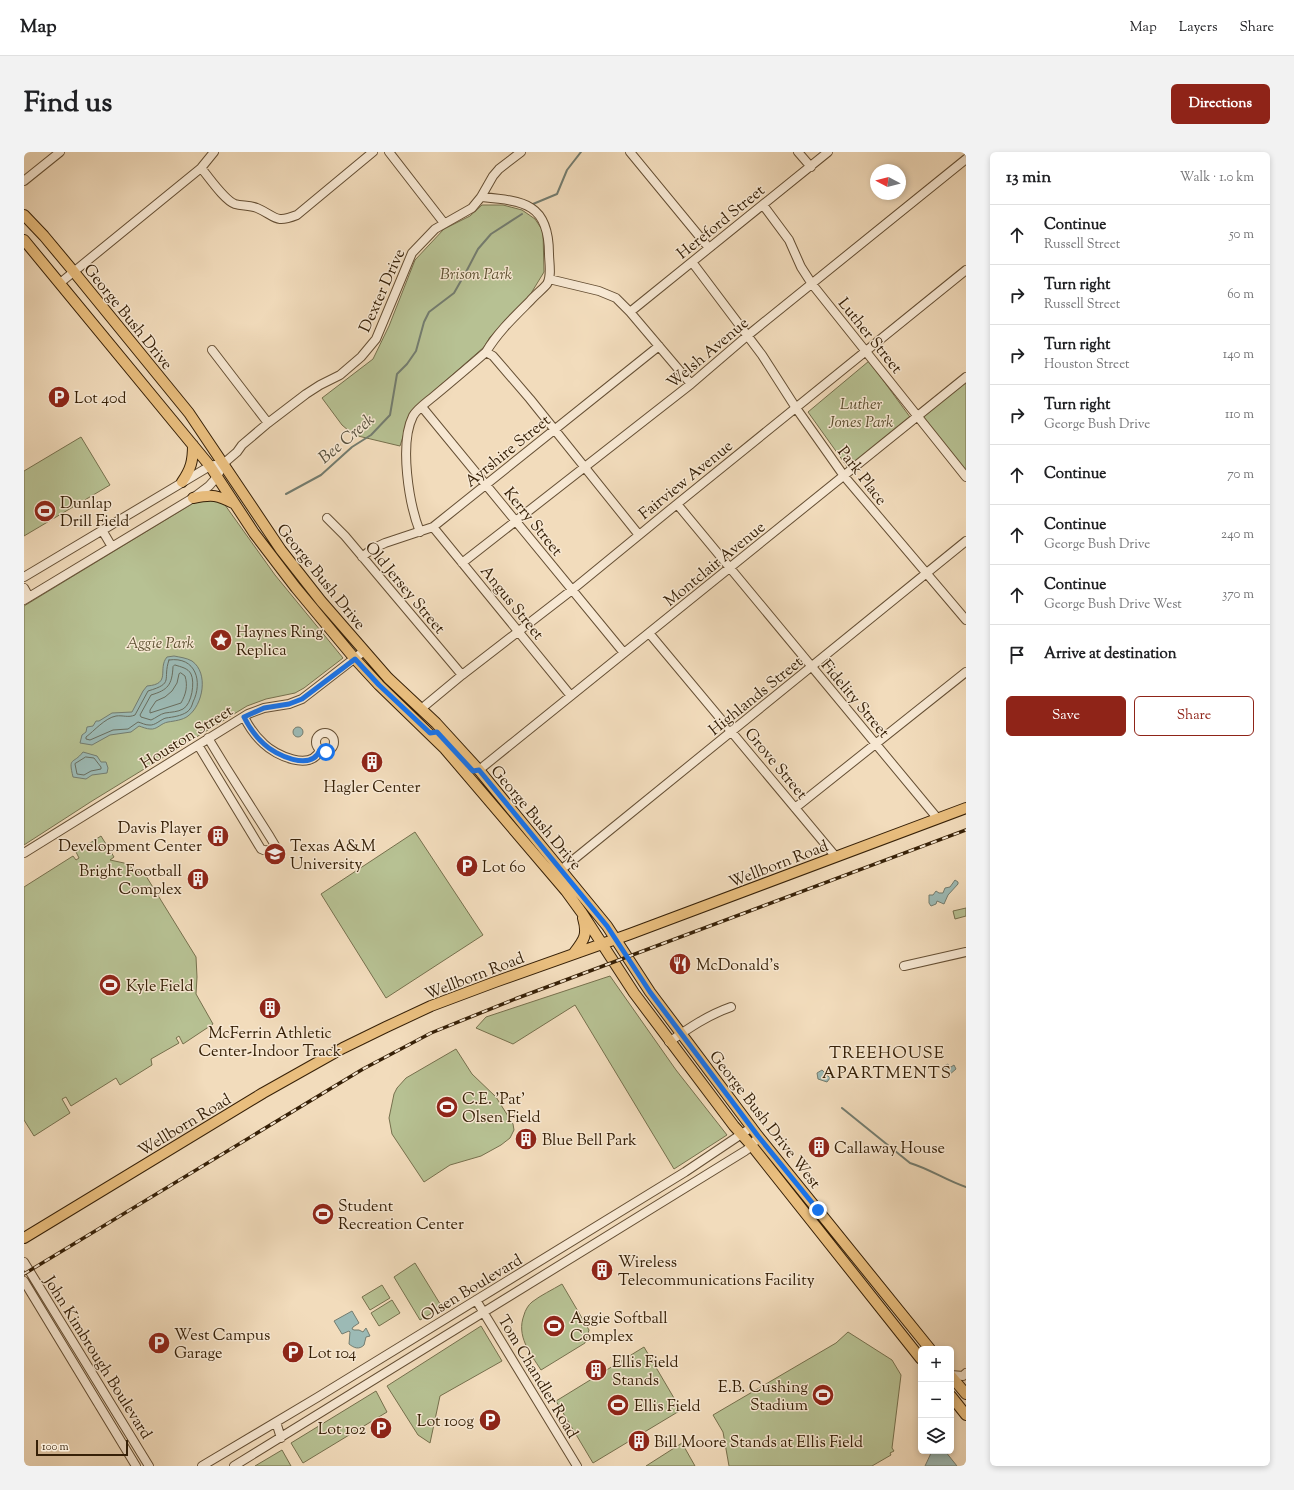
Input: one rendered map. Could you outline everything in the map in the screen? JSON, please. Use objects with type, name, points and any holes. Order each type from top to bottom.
[{"type":"main road","name":"George Bush Drive","points":[[24,215],[44,236],[189,413],[280,550],[388,678],[422,709],[479,770],[562,869],[616,939]]},
{"type":"main road","name":"George Bush Drive","points":[[24,240],[210,466],[274,561],[355,659],[379,685],[445,749],[582,913],[602,944]]},
{"type":"main road","points":[[182,482],[189,472],[193,461],[193,445]]},
{"type":"main road","points":[[193,498],[207,495],[218,496],[235,504]]},
{"type":"main road","points":[[430,733],[437,732],[473,771],[479,770]]},
{"type":"main road","name":"Wellborn Road","points":[[24,1238],[263,1093],[344,1048],[432,1006],[966,808]]},
{"type":"main road","points":[[574,953],[585,935],[585,926],[582,913]]},
{"type":"main road","name":"George Bush Drive West","points":[[616,939],[650,992],[758,1136],[928,1346]]},
{"type":"main road","name":"George Bush Drive West","points":[[602,944],[634,993],[669,1042],[918,1355]]},
{"type":"main road","points":[[863,1286],[876,1291],[897,1316],[902,1315]]},
{"type":"main road","points":[[954,1379],[966,1394]]},
{"type":"main road","points":[[954,1400],[966,1415]]},
{"type":"street","points":[[24,182],[60,152]]},
{"type":"street","points":[[60,283],[200,168],[214,152]]},
{"type":"street","points":[[200,168],[228,199],[235,204],[251,206],[279,220],[286,220],[297,215],[373,152]]},
{"type":"street","points":[[389,152],[444,224]]},
{"type":"street","name":"Dexter Drive","points":[[223,464],[237,452],[242,444],[268,423],[320,385],[340,375],[361,357],[376,339],[412,252],[435,229],[472,208],[499,169],[521,152]]},
{"type":"street","points":[[630,152],[709,248]]},
{"type":"street","points":[[798,152],[811,167]]},
{"type":"street","name":"Hereford Street","points":[[630,312],[828,152]]},
{"type":"street","name":"Welsh Avenue","points":[[462,563],[691,384],[747,336],[966,159]]},
{"type":"street","points":[[420,532],[415,520],[407,465],[406,447],[408,433],[414,415],[486,352],[493,340],[504,327],[550,279],[548,235],[546,224],[541,216],[536,211],[521,202],[481,197]]},
{"type":"street","name":"Luther Street","points":[[763,205],[789,240],[801,267],[812,284],[966,477]]},
{"type":"street","name":"Park Place","points":[[692,262],[762,355],[796,408],[844,476],[966,620]]},
{"type":"street","name":"Fairview Avenue","points":[[422,709],[462,675],[572,590],[966,270]]},
{"type":"street","points":[[550,279],[599,291],[616,298],[630,312],[691,384]]},
{"type":"street","name":"Ayrshire Street","points":[[362,557],[372,549],[385,543],[433,527],[659,346]]},
{"type":"street","points":[[212,350],[268,423]]},
{"type":"street","points":[[486,352],[493,356],[555,429],[639,535]]},
{"type":"street","name":"Montclair Avenue","points":[[479,770],[966,377]]},
{"type":"street","name":"Kerry Street","points":[[422,407],[624,653]]},
{"type":"street","points":[[24,577],[210,466],[223,464]]},
{"type":"street","points":[[24,588],[27,598],[193,498],[209,486],[217,477],[223,464]]},
{"type":"street","name":"Fidelity Street","points":[[677,504],[938,818]]},
{"type":"street","name":"Old Jersey Street","points":[[327,518],[345,536],[462,675]]},
{"type":"street","name":"Angus Street","points":[[433,527],[571,696]]},
{"type":"street","points":[[102,530],[112,547]]},
{"type":"street","name":"Highlands Street","points":[[562,869],[966,541]]},
{"type":"street","name":"Grove Street","points":[[649,633],[836,857]]},
{"type":"street","name":"Houston Street","points":[[24,852],[244,717],[264,708],[289,704],[302,699],[364,651]]},
{"type":"street","points":[[795,808],[966,672]]},
{"type":"street","points":[[244,717],[252,731],[261,742],[282,756],[306,761],[316,757],[320,750]]},
{"type":"street","points":[[198,745],[261,849],[264,851],[271,850],[276,847],[224,766],[208,738]]},
{"type":"street","points":[[904,966],[966,952]]},
{"type":"street","points":[[669,1042],[715,1013],[731,1007]]},
{"type":"street","name":"Olsen Boulevard","points":[[202,1466],[627,1208],[685,1172],[752,1127]]},
{"type":"street","name":"Olsen Boulevard","points":[[234,1466],[484,1313],[752,1146],[758,1136]]},
{"type":"street","points":[[627,1208],[633,1220]]},
{"type":"street","name":"John Kimbrough Boulevard","points":[[24,1262],[149,1466]]},
{"type":"street","name":"John Kimbrough Boulevard","points":[[24,1281],[136,1466]]},
{"type":"street","name":"Tom Chandler Road","points":[[476,1300],[577,1466]]},
{"type":"street","points":[[954,1375],[963,1376],[966,1373]]},
{"type":"street","points":[[91,1392],[100,1386]]},
{"type":"street","points":[[102,1410],[110,1414],[120,1429],[126,1428]]},
{"type":"street","points":[[276,1422],[281,1438]]},
{"type":"green space","name":"Brison Park","points":[[482,205],[503,205],[522,210],[535,219],[543,231],[544,272],[530,295],[490,337],[484,347],[411,411],[400,446],[358,436],[349,431],[342,425],[322,398],[373,359],[389,326],[415,260],[444,229],[470,216]]},
{"type":"green space","name":"Luther Jones Park","points":[[869,361],[910,417],[848,468],[808,412]]},
{"type":"green space","points":[[966,377],[966,472],[918,416]]},
{"type":"green space","name":"Dunlap Drill Field","points":[[81,437],[110,485],[24,536],[24,471]]},
{"type":"green space","name":"Aggie Park","points":[[220,498],[275,575],[343,658],[304,688],[295,693],[266,699],[247,706],[92,801],[24,845],[24,606],[195,502]]},
{"type":"green space","points":[[415,832],[483,935],[386,998],[321,894]]},
{"type":"green space","name":"Kyle Field","points":[[101,836],[114,857],[110,860],[124,863],[146,876],[196,957],[196,994],[213,1024],[183,1044],[179,1036],[176,1038],[179,1043],[151,1059],[152,1065],[120,1085],[116,1078],[71,1106],[66,1097],[62,1099],[70,1113],[34,1136],[24,1120],[24,887],[73,856],[76,860],[79,858],[76,852]]},
{"type":"green space","points":[[966,908],[966,916],[955,919],[953,911]]},
{"type":"green space","points":[[610,976],[676,1070],[727,1135],[674,1169],[575,1005],[513,1044],[476,1028],[486,1017]]},
{"type":"green space","name":"C.E. 'Pat' Olsen Field","points":[[456,1049],[472,1074],[496,1097],[513,1124],[514,1130],[510,1138],[501,1145],[481,1156],[450,1165],[424,1182],[392,1134],[389,1118],[394,1094],[406,1078]]},
{"type":"green space","points":[[415,1263],[442,1307],[420,1320],[394,1277]]},
{"type":"green space","name":"Aggie Softball Complex","points":[[562,1284],[589,1330],[585,1343],[541,1370],[525,1344],[522,1323],[525,1312],[531,1303]]},
{"type":"green space","points":[[382,1285],[390,1298],[370,1310],[362,1297]]},
{"type":"green space","points":[[392,1300],[400,1313],[379,1326],[371,1313]]},
{"type":"green space","points":[[481,1326],[502,1361],[440,1396],[430,1443],[418,1435],[387,1386]]},
{"type":"green space","name":"E.B. Cushing Stadium","points":[[848,1332],[892,1360],[901,1375],[892,1448],[894,1451],[890,1453],[891,1455],[872,1466],[729,1466],[723,1432],[713,1415],[836,1343]]},
{"type":"green space","name":"Ellis Field","points":[[644,1347],[681,1410],[593,1463],[556,1401]]},
{"type":"green space","points":[[376,1391],[387,1412],[303,1463],[291,1443]]},
{"type":"green space","points":[[682,1443],[695,1466],[646,1466]]},
{"type":"green space","points":[[282,1450],[291,1466],[255,1466]]},
{"type":"water","points":[[174,656],[192,661],[201,673],[202,689],[200,697],[193,711],[188,716],[152,729],[139,726],[131,732],[110,735],[92,745],[80,743],[82,735],[86,732],[87,727],[93,726],[96,721],[99,721],[112,713],[132,712],[147,686],[155,685],[162,679],[163,666],[167,657]]},
{"type":"water","points":[[296,727],[300,727],[302,728],[302,736],[296,737],[293,734],[293,730]]},
{"type":"water","points":[[83,752],[97,756],[101,762],[106,762],[108,768],[107,773],[92,775],[86,779],[73,777],[71,763]]},
{"type":"water","points":[[955,880],[958,884],[948,895],[944,904],[937,901],[936,904],[931,906],[929,903],[929,895],[933,895],[936,891],[943,893],[945,888],[950,887]]},
{"type":"water","points":[[948,1064],[951,1067],[954,1065],[956,1069],[949,1075],[944,1066]]},
{"type":"water","points":[[822,1070],[830,1078],[827,1082],[818,1079],[817,1073]]},
{"type":"water","points":[[352,1311],[359,1323],[352,1329],[363,1332],[366,1328],[370,1336],[366,1337],[362,1347],[358,1348],[349,1344],[350,1332],[349,1331],[342,1334],[334,1321]]},
{"type":"water","points":[[931,1454],[947,1454],[957,1466],[925,1466]]},
{"type":"waterway","name":"Bee Creek","points":[[533,204],[557,194],[567,170],[581,152]]},
{"type":"waterway","name":"Bee Creek","points":[[286,494],[321,475],[352,447],[371,435],[390,415],[397,374],[407,364],[416,351],[424,322],[429,312],[454,293],[478,249],[491,234],[522,214]]},
{"type":"waterway","points":[[842,1108],[910,1163],[925,1168],[952,1182],[966,1187]]},
{"type":"railway","points":[[24,1274],[363,1069],[431,1033],[515,999],[966,830]]},
{"type":"place","name":"Lot 40d","points":[[59,397]]},
{"type":"place","name":"Dunlap Drill Field","points":[[45,511]]},
{"type":"place","name":"Haynes Ring Replica","points":[[221,640]]},
{"type":"place","name":"Hagler Center","points":[[372,762]]},
{"type":"place","name":"Davis Player Development Center","points":[[218,836]]},
{"type":"place","name":"Texas A&M University","points":[[275,854]]},
{"type":"place","name":"Lot 60","points":[[467,866]]},
{"type":"place","name":"Bright Football Complex","points":[[198,879]]},
{"type":"place","name":"McDonald's","points":[[680,964]]},
{"type":"place","name":"Kyle Field","points":[[110,985]]},
{"type":"place","name":"McFerrin Athletic Center-Indoor Track","points":[[270,1008]]},
{"type":"place","name":"C.E. 'Pat' Olsen Field","points":[[447,1107]]},
{"type":"place","name":"Blue Bell Park","points":[[526,1139]]},
{"type":"place","name":"Callaway House","points":[[819,1147]]},
{"type":"place","name":"Student Recreation Center","points":[[323,1214]]},
{"type":"place","name":"Wireless Telecommunications Facility","points":[[602,1270]]},
{"type":"place","name":"Aggie Softball Complex","points":[[554,1326]]},
{"type":"place","name":"West Campus Garage","points":[[159,1343]]},
{"type":"place","name":"Lot 104","points":[[293,1352]]},
{"type":"place","name":"Ellis Field Stands","points":[[596,1370]]},
{"type":"place","name":"E.B. Cushing Stadium","points":[[823,1395]]},
{"type":"place","name":"Ellis Field","points":[[618,1405]]},
{"type":"place","name":"Lot 100g","points":[[490,1420]]},
{"type":"place","name":"Lot 102","points":[[381,1428]]},
{"type":"place","name":"Bill Moore Stands at Ellis Field","points":[[639,1441]]},
{"type":"district","name":"TREEHOUSE APARTMENTS","points":[[887,1062]]},
{"type":"route","points":[[326,752],[320,750],[316,757],[306,761],[282,756],[261,742],[252,731],[244,717],[252,712],[264,708],[294,703],[302,699],[355,659],[379,685],[430,733],[437,732],[473,771],[479,770],[562,869],[607,926],[650,992],[681,1034],[758,1136],[818,1210]]}]
